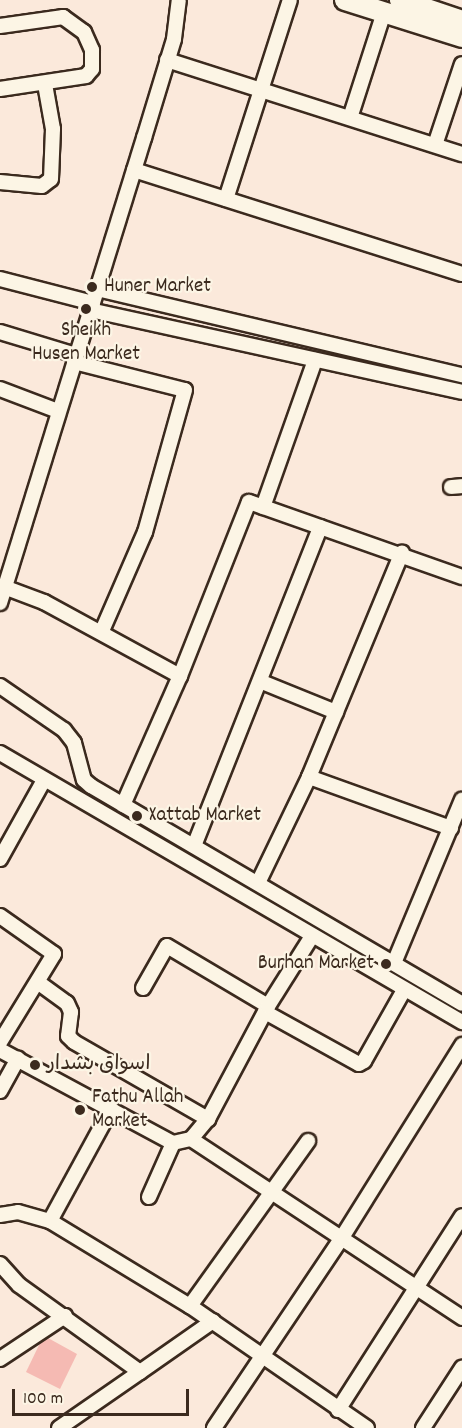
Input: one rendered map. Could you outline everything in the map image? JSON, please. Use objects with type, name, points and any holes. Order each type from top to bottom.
[{"type":"street","points":[[0,603],[167,60],[179,0]]},
{"type":"street","points":[[226,199],[290,0]]},
{"type":"street","points":[[345,0],[462,37]]},
{"type":"street","points":[[400,0],[462,21]]},
{"type":"street","points":[[350,118],[384,12]]},
{"type":"street","points":[[0,26],[63,17],[88,36],[92,50],[89,74],[45,84],[0,89]]},
{"type":"street","points":[[167,60],[462,154]]},
{"type":"street","points":[[435,145],[462,64]]},
{"type":"street","points":[[0,182],[42,186],[51,179],[52,129],[45,84]]},
{"type":"street","points":[[134,170],[462,274]]},
{"type":"street","points":[[0,279],[93,301],[315,360],[462,392]]},
{"type":"street","points":[[93,301],[462,375]]},
{"type":"street","points":[[0,332],[75,358],[185,390],[145,532],[102,632]]},
{"type":"street","points":[[263,507],[315,360]]},
{"type":"street","points":[[0,389],[58,411]]},
{"type":"street","points":[[123,805],[180,676],[249,502],[402,553],[462,577]]},
{"type":"street","points":[[194,846],[262,682],[320,527]]},
{"type":"street","points":[[258,883],[309,777],[402,553]]},
{"type":"street","points":[[4,587],[44,602],[180,676]]},
{"type":"street","points":[[262,682],[336,712]]},
{"type":"street","points":[[0,686],[64,730],[74,743],[81,774],[91,786],[462,1004]]},
{"type":"street","points":[[0,753],[462,1022]]},
{"type":"street","points":[[68,794],[81,774]]},
{"type":"street","points":[[309,777],[451,828]]},
{"type":"street","points":[[0,859],[44,780]]},
{"type":"street","points":[[394,963],[462,801]]},
{"type":"street","points":[[0,916],[52,951],[53,959],[0,1042]]},
{"type":"street","points":[[0,1050],[173,1143],[190,1139],[208,1119],[267,1009],[312,936]]},
{"type":"street","points":[[143,988],[167,946],[359,1064],[364,1061],[404,990]]},
{"type":"street","points":[[39,983],[67,1003],[71,1012],[68,1036],[74,1042],[208,1119]]},
{"type":"street","points":[[214,1425],[341,1239],[462,1045]]},
{"type":"street","points":[[0,1091],[18,1059]]},
{"type":"street","points":[[50,1221],[111,1109]]},
{"type":"street","points":[[190,1139],[272,1196],[462,1317]]},
{"type":"street","points":[[190,1306],[272,1196],[308,1141]]},
{"type":"street","points":[[149,1197],[173,1143]]},
{"type":"street","points":[[0,1215],[18,1212],[50,1221],[213,1321],[261,1358],[362,1427]]},
{"type":"street","points":[[338,1410],[462,1216]]},
{"type":"street","points":[[0,1264],[19,1285],[140,1372]]},
{"type":"street","points":[[0,1359],[65,1316]]},
{"type":"street","points":[[59,1428],[213,1321]]},
{"type":"street","points":[[423,1428],[462,1368]]},
{"type":"building","points":[[48,1338],[77,1354],[60,1389],[26,1372],[40,1343]]},
{"type":"place","name":"Huner Market","points":[[92,287]]},
{"type":"place","name":"Sheikh Husen Market","points":[[86,309]]},
{"type":"place","name":"Xattab Market","points":[[137,816]]},
{"type":"place","name":"Burhan Market","points":[[386,964]]},
{"type":"place","name":"اسواق بشدار","points":[[35,1065]]},
{"type":"place","name":"Fathu Allah Market","points":[[80,1110]]}]
